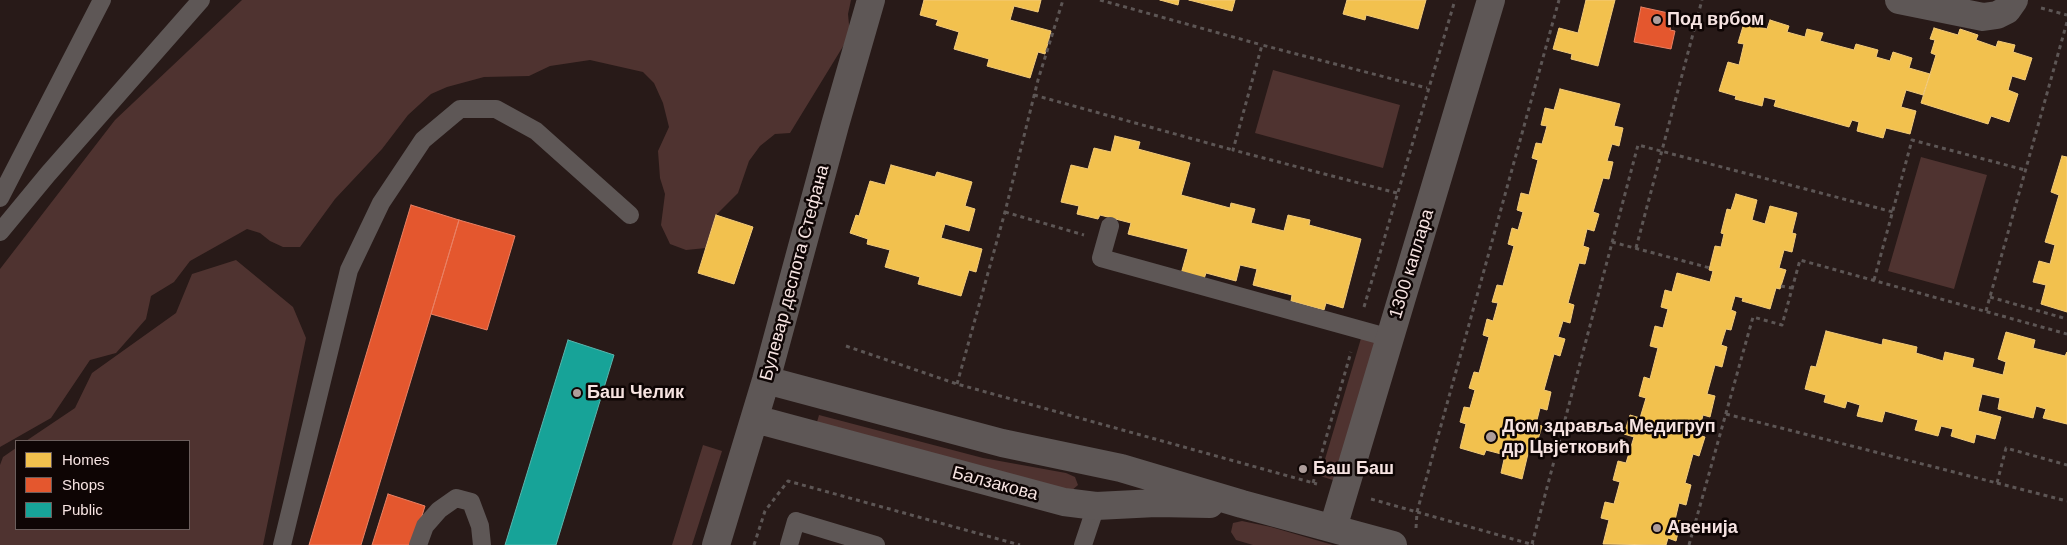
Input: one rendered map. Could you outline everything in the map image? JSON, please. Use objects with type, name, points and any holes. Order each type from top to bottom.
[{"type":"street","name":"Булевар деспота Стефана","points":[[716,545],[755,419],[871,0]]},
{"type":"street","name":"1300 каплара","points":[[1334,528],[1491,0]]},
{"type":"street","points":[[1899,0],[1984,16],[1997,15],[2007,10],[2014,0]]},
{"type":"street","name":"Балзакова","points":[[766,380],[1002,443],[1121,468],[1242,504],[1334,528],[1404,540]]},
{"type":"street","name":"Балзакова","points":[[755,419],[1064,502],[1096,506],[1156,503],[1242,504]]},
{"type":"lane","points":[[0,198],[102,0]]},
{"type":"lane","points":[[0,232],[48,174],[201,0]]},
{"type":"lane","points":[[282,545],[349,270],[381,203],[423,140],[460,109],[496,109],[536,131],[630,214]]},
{"type":"lane","points":[[1110,226],[1101,258],[1390,338]]},
{"type":"lane","points":[[418,545],[426,526],[439,510],[456,498],[471,502],[480,526],[482,545]]},
{"type":"lane","points":[[1083,545],[1096,506]]},
{"type":"lane","points":[[789,545],[796,521],[876,545]]},
{"type":"path","points":[[957,384],[1005,212],[1034,95],[1063,0]]},
{"type":"path","points":[[1100,0],[1427,88]]},
{"type":"path","points":[[1313,483],[1427,88],[1455,0]]},
{"type":"path","points":[[1404,540],[1417,512],[1559,0]]},
{"type":"path","points":[[1636,248],[1702,0]]},
{"type":"path","points":[[1986,312],[2067,22]]},
{"type":"path","points":[[1233,150],[1262,44]]},
{"type":"path","points":[[1034,95],[1397,193]]},
{"type":"path","points":[[1874,280],[1912,140],[2026,170]]},
{"type":"path","points":[[846,346],[957,384],[1533,545],[1638,145],[1893,212]]},
{"type":"path","points":[[1612,242],[1710,268]]},
{"type":"path","points":[[1689,545],[1753,317],[1782,325],[1800,260],[2067,334]]},
{"type":"path","points":[[1781,286],[1792,288]]},
{"type":"path","points":[[1990,298],[2067,319]]},
{"type":"path","points":[[1726,414],[2067,501]]},
{"type":"path","points":[[1996,483],[2006,448],[2067,465]]},
{"type":"path","points":[[754,545],[765,511],[788,481],[1020,545]]},
{"type":"shaded area","points":[[242,0],[851,0],[848,14],[850,35],[790,133],[775,134],[760,146],[749,161],[738,193],[716,215],[706,248],[686,250],[670,244],[661,225],[665,194],[660,178],[658,151],[669,127],[663,103],[654,83],[643,72],[590,60],[550,66],[529,76],[484,77],[447,87],[431,94],[408,115],[382,149],[335,199],[300,247],[283,247],[270,241],[260,233],[247,229],[190,261],[174,282],[151,296],[146,319],[116,353],[90,360],[51,418],[0,447],[0,269],[115,120]]},
{"type":"shaded area","points":[[1273,70],[1400,105],[1383,168],[1255,133]]},
{"type":"shaded area","points":[[1921,157],[1987,175],[1954,289],[1888,271]]},
{"type":"shaded area","points":[[236,260],[293,307],[306,338],[263,545],[0,545],[0,465],[3,457],[15,449],[15,530],[190,530],[190,440],[27,440],[75,408],[92,373],[176,313],[192,274]]},
{"type":"shaded area","points":[[1362,335],[1378,340],[1336,481],[1320,476]]},
{"type":"shaded area","points":[[819,415],[983,458],[1066,473],[1075,477],[1078,485],[1070,492],[817,422]]},
{"type":"shaded area","points":[[703,445],[722,451],[692,545],[672,545]]},
{"type":"shaded area","points":[[1242,521],[1271,527],[1333,545],[1253,545],[1236,540],[1231,532],[1233,523]]},
{"type":"building: Homes","points":[[924,0],[1041,0],[1038,12],[1014,6],[1010,20],[1051,31],[1045,54],[1038,52],[1030,78],[987,66],[989,59],[954,49],[959,32],[936,25],[938,20],[920,15]]},
{"type":"building: Homes","points":[[1160,0],[1179,0],[1178,5]]},
{"type":"building: Homes","points":[[1189,0],[1235,0],[1232,11]]},
{"type":"building: Homes","points":[[1347,0],[1426,0],[1418,29],[1366,15],[1365,20],[1343,14]]},
{"type":"building: Homes","points":[[1586,0],[1615,0],[1598,66],[1571,59],[1572,54],[1553,49],[1559,28],[1578,33]]},
{"type":"building: Homes","points":[[1770,20],[1789,26],[1787,32],[1805,37],[1807,29],[1823,33],[1820,41],[1854,50],[1856,44],[1878,50],[1876,57],[1890,61],[1893,52],[1912,58],[1909,68],[1930,74],[1923,95],[1906,90],[1901,107],[1916,111],[1910,134],[1886,128],[1883,138],[1857,131],[1859,122],[1852,120],[1849,127],[1774,106],[1776,100],[1764,97],[1762,106],[1735,99],[1736,96],[1719,91],[1728,62],[1739,65],[1744,44],[1738,43],[1744,23],[1767,29]]},
{"type":"building: Homes","points":[[1934,28],[1958,35],[1960,29],[1978,35],[1976,40],[1996,47],[1998,41],[2015,45],[2013,52],[2032,58],[2025,80],[2012,76],[2008,90],[2018,94],[2009,122],[1991,116],[1988,124],[1921,103],[1936,55],[1931,53],[1935,40],[1930,39]]},
{"type":"building: Homes","points":[[1560,89],[1620,104],[1614,126],[1623,128],[1619,146],[1612,144],[1607,161],[1613,162],[1609,179],[1603,178],[1593,212],[1599,214],[1594,231],[1587,229],[1583,246],[1589,248],[1585,264],[1579,263],[1568,303],[1574,305],[1570,323],[1563,321],[1558,337],[1565,339],[1560,356],[1554,354],[1544,390],[1551,392],[1547,410],[1540,408],[1536,424],[1542,426],[1537,443],[1531,441],[1522,479],[1501,473],[1505,455],[1486,450],[1484,455],[1460,448],[1466,424],[1460,422],[1464,407],[1470,408],[1475,390],[1469,388],[1474,372],[1479,373],[1489,337],[1483,335],[1487,319],[1493,321],[1498,303],[1492,302],[1497,285],[1503,286],[1514,246],[1508,244],[1512,228],[1518,230],[1523,212],[1517,210],[1521,193],[1529,195],[1538,160],[1532,158],[1536,143],[1542,144],[1547,126],[1541,125],[1545,108],[1554,110]]},
{"type":"building: Homes","points":[[1115,136],[1140,142],[1138,149],[1190,163],[1181,195],[1230,208],[1231,203],[1255,209],[1251,223],[1284,231],[1288,215],[1310,220],[1309,225],[1361,239],[1343,308],[1326,303],[1324,310],[1291,301],[1292,295],[1253,285],[1257,269],[1240,265],[1236,281],[1206,273],[1204,279],[1181,274],[1188,249],[1128,234],[1131,223],[1100,215],[1098,219],[1077,214],[1079,206],[1061,202],[1071,165],[1088,169],[1094,148],[1111,152]]},
{"type":"building: Homes","points":[[2062,156],[2067,157],[2067,312],[2041,304],[2046,285],[2033,282],[2039,261],[2050,264],[2055,245],[2045,242],[2059,195],[2051,192]]},
{"type":"building: Homes","points":[[891,165],[935,177],[937,172],[972,182],[965,206],[975,209],[969,231],[945,224],[941,238],[982,249],[976,272],[969,270],[961,296],[918,284],[920,277],[885,267],[890,250],[867,244],[868,239],[850,233],[856,215],[859,216],[870,181],[885,185]]},
{"type":"building: Homes","points":[[1736,194],[1757,200],[1752,220],[1765,224],[1770,206],[1797,213],[1792,233],[1796,234],[1792,252],[1784,250],[1779,268],[1786,270],[1780,289],[1776,288],[1770,309],[1742,301],[1743,298],[1735,296],[1731,310],[1736,312],[1731,330],[1726,329],[1721,345],[1727,347],[1722,367],[1715,365],[1707,394],[1715,396],[1710,417],[1703,415],[1698,435],[1705,437],[1699,456],[1693,454],[1685,483],[1691,485],[1686,505],[1679,503],[1675,520],[1681,521],[1676,541],[1668,538],[1666,545],[1603,544],[1609,520],[1601,518],[1605,502],[1614,504],[1620,482],[1613,480],[1618,461],[1626,463],[1634,437],[1624,434],[1630,415],[1640,418],[1646,398],[1639,396],[1644,377],[1650,379],[1658,348],[1650,346],[1655,326],[1663,328],[1668,309],[1661,307],[1665,290],[1672,292],[1677,273],[1710,282],[1713,271],[1709,270],[1715,246],[1721,247],[1724,234],[1721,233],[1727,209],[1731,210]]},
{"type":"building: Homes","points":[[716,215],[753,227],[734,284],[698,273]]},
{"type":"building: Homes","points":[[1826,331],[1882,345],[1883,339],[1917,347],[1916,353],[1943,361],[1945,352],[1974,359],[1972,367],[2003,375],[2006,362],[1998,359],[2006,332],[2035,340],[2033,348],[2065,356],[2067,352],[2067,424],[2043,418],[2046,409],[2036,406],[2033,418],[1998,409],[2000,398],[1982,394],[1978,411],[2001,417],[1995,439],[1976,434],[1974,443],[1951,436],[1953,429],[1941,426],[1938,436],[1915,430],[1918,420],[1885,411],[1882,422],[1857,416],[1860,405],[1847,401],[1845,408],[1824,402],[1826,395],[1805,389],[1811,366],[1816,367]]},
{"type":"building: Shops","points":[[1641,7],[1673,14],[1670,30],[1675,31],[1671,49],[1634,42]]},
{"type":"building: Shops","points":[[411,205],[459,220],[431,314],[361,545],[309,545]]},
{"type":"building: Shops","points":[[459,220],[515,236],[487,330],[431,314]]},
{"type":"building: Shops","points":[[388,494],[425,506],[413,545],[372,545]]},
{"type":"building: Public","points":[[568,340],[614,355],[556,545],[505,545]]},
{"type":"place","name":"Под врбом","points":[[1657,20]]},
{"type":"place","name":"Баш Челик","points":[[577,393]]},
{"type":"place","name":"Дом здравља Медигруп др Цвјетковић","points":[[1491,437]]},
{"type":"place","name":"Баш Баш","points":[[1303,469]]},
{"type":"place","name":"Авенија","points":[[1657,528]]}]
